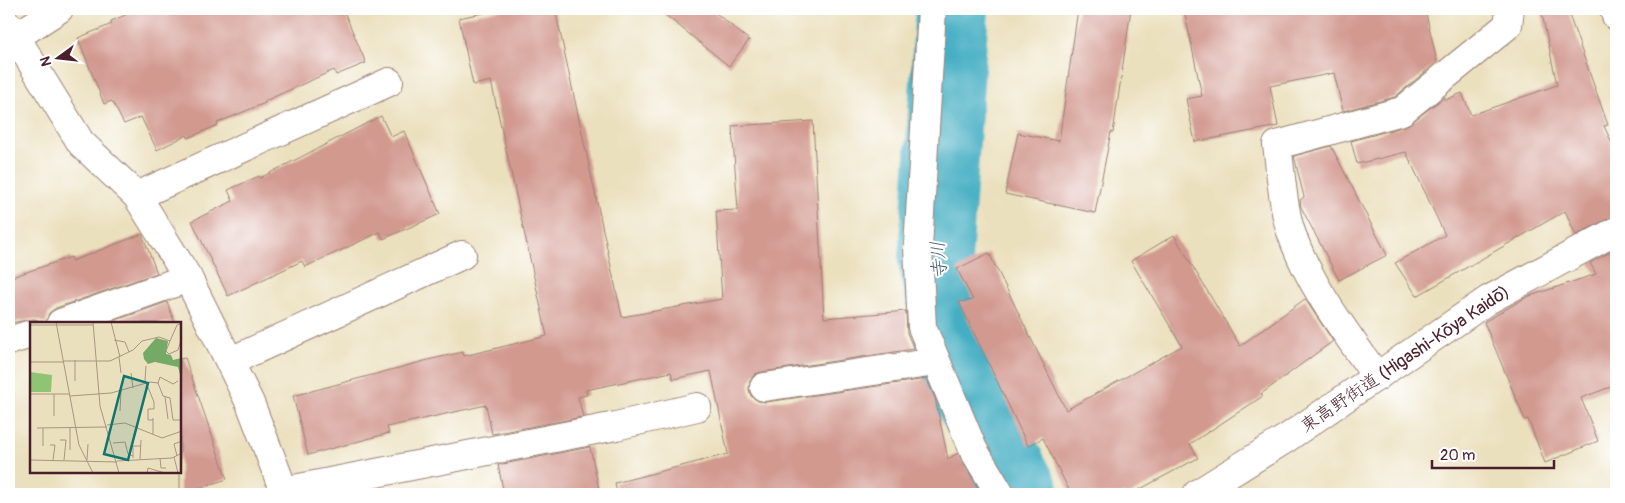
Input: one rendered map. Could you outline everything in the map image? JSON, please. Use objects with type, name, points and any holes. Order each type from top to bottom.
[{"type":"street","points":[[59,9],[11,34],[81,143],[137,196],[188,278],[231,361],[285,493],[697,408]]},
{"type":"street","points":[[932,9],[918,248],[922,328],[973,449],[1000,494]]},
{"type":"street","points":[[1377,377],[1326,305],[1290,228],[1277,145],[1402,111],[1508,25],[1510,9]]},
{"type":"street","points":[[1614,9],[1616,16]]},
{"type":"street","points":[[137,196],[389,82]]},
{"type":"street","name":"東高野街道 (Higashi-Kōya Kaidō)","points":[[1197,494],[1287,438],[1488,300],[1616,230]]},
{"type":"street","points":[[231,361],[462,255]]},
{"type":"street","points":[[64,322],[188,278]]},
{"type":"street","points":[[9,341],[30,334]]},
{"type":"street","points":[[764,387],[936,362]]},
{"type":"building","points":[[140,9],[343,9],[366,63],[336,75],[334,70],[265,101],[265,103],[217,123],[218,125],[188,138],[187,135],[157,150],[141,117],[124,124],[112,101],[104,104],[78,38],[112,24],[111,21]]},
{"type":"building","points":[[502,9],[555,9],[622,317],[722,299],[716,211],[738,210],[732,126],[813,121],[824,318],[906,311],[907,333],[914,349],[755,374],[750,381],[749,389],[751,396],[758,401],[766,402],[927,379],[935,398],[948,459],[958,453],[982,494],[617,494],[615,483],[728,454],[711,371],[673,379],[671,372],[586,390],[587,395],[578,397],[583,417],[492,434],[486,405],[387,427],[389,433],[308,455],[293,396],[432,359],[463,352],[464,356],[547,336],[491,81],[473,85],[459,18]]},
{"type":"building","points":[[658,9],[711,9],[749,40],[729,66]]},
{"type":"building","points":[[1078,9],[1131,9],[1113,133],[1111,132],[1095,213],[1005,194],[1018,133],[1059,141]]},
{"type":"building","points":[[1184,9],[1425,9],[1437,62],[1395,97],[1343,111],[1334,73],[1270,86],[1278,126],[1195,142],[1186,99],[1202,96]]},
{"type":"building","points":[[1541,9],[1567,9],[1608,125],[1604,126],[1616,152],[1616,215],[1576,235],[1565,211],[1417,296],[1395,263],[1445,235],[1406,152],[1357,164],[1351,141],[1406,126],[1445,97],[1445,100],[1462,93],[1471,115],[1557,85]]},
{"type":"building","points":[[381,116],[391,137],[404,131],[440,214],[383,239],[380,232],[305,267],[302,261],[228,296],[192,221],[233,201],[228,190],[259,176],[260,178]]},
{"type":"building","points":[[1331,146],[1387,255],[1339,280],[1301,207],[1300,200],[1304,197],[1294,156]]},
{"type":"building","points":[[142,234],[157,273],[56,308],[49,313],[46,322],[34,319],[9,323],[9,278],[71,257],[72,261]]},
{"type":"building","points":[[1174,235],[1240,346],[1305,299],[1333,341],[1261,394],[1263,396],[1190,444],[1198,458],[1131,494],[1071,494],[1043,438],[1028,446],[959,302],[973,300],[957,269],[989,253],[1066,410],[1182,346],[1131,261]]},
{"type":"building","points":[[1616,249],[1616,385],[1581,398],[1598,441],[1545,463],[1528,419],[1525,420],[1484,322],[1527,297],[1596,274],[1590,263]]},
{"type":"building","points":[[167,302],[175,322],[111,322]]},
{"type":"building","points":[[185,358],[227,479],[180,494],[181,473],[181,359]]},
{"type":"building","points":[[590,447],[600,494],[504,494],[498,465]]},
{"type":"waterway","name":"寺川","points":[[952,9],[935,259],[961,379],[1023,494]]}]
